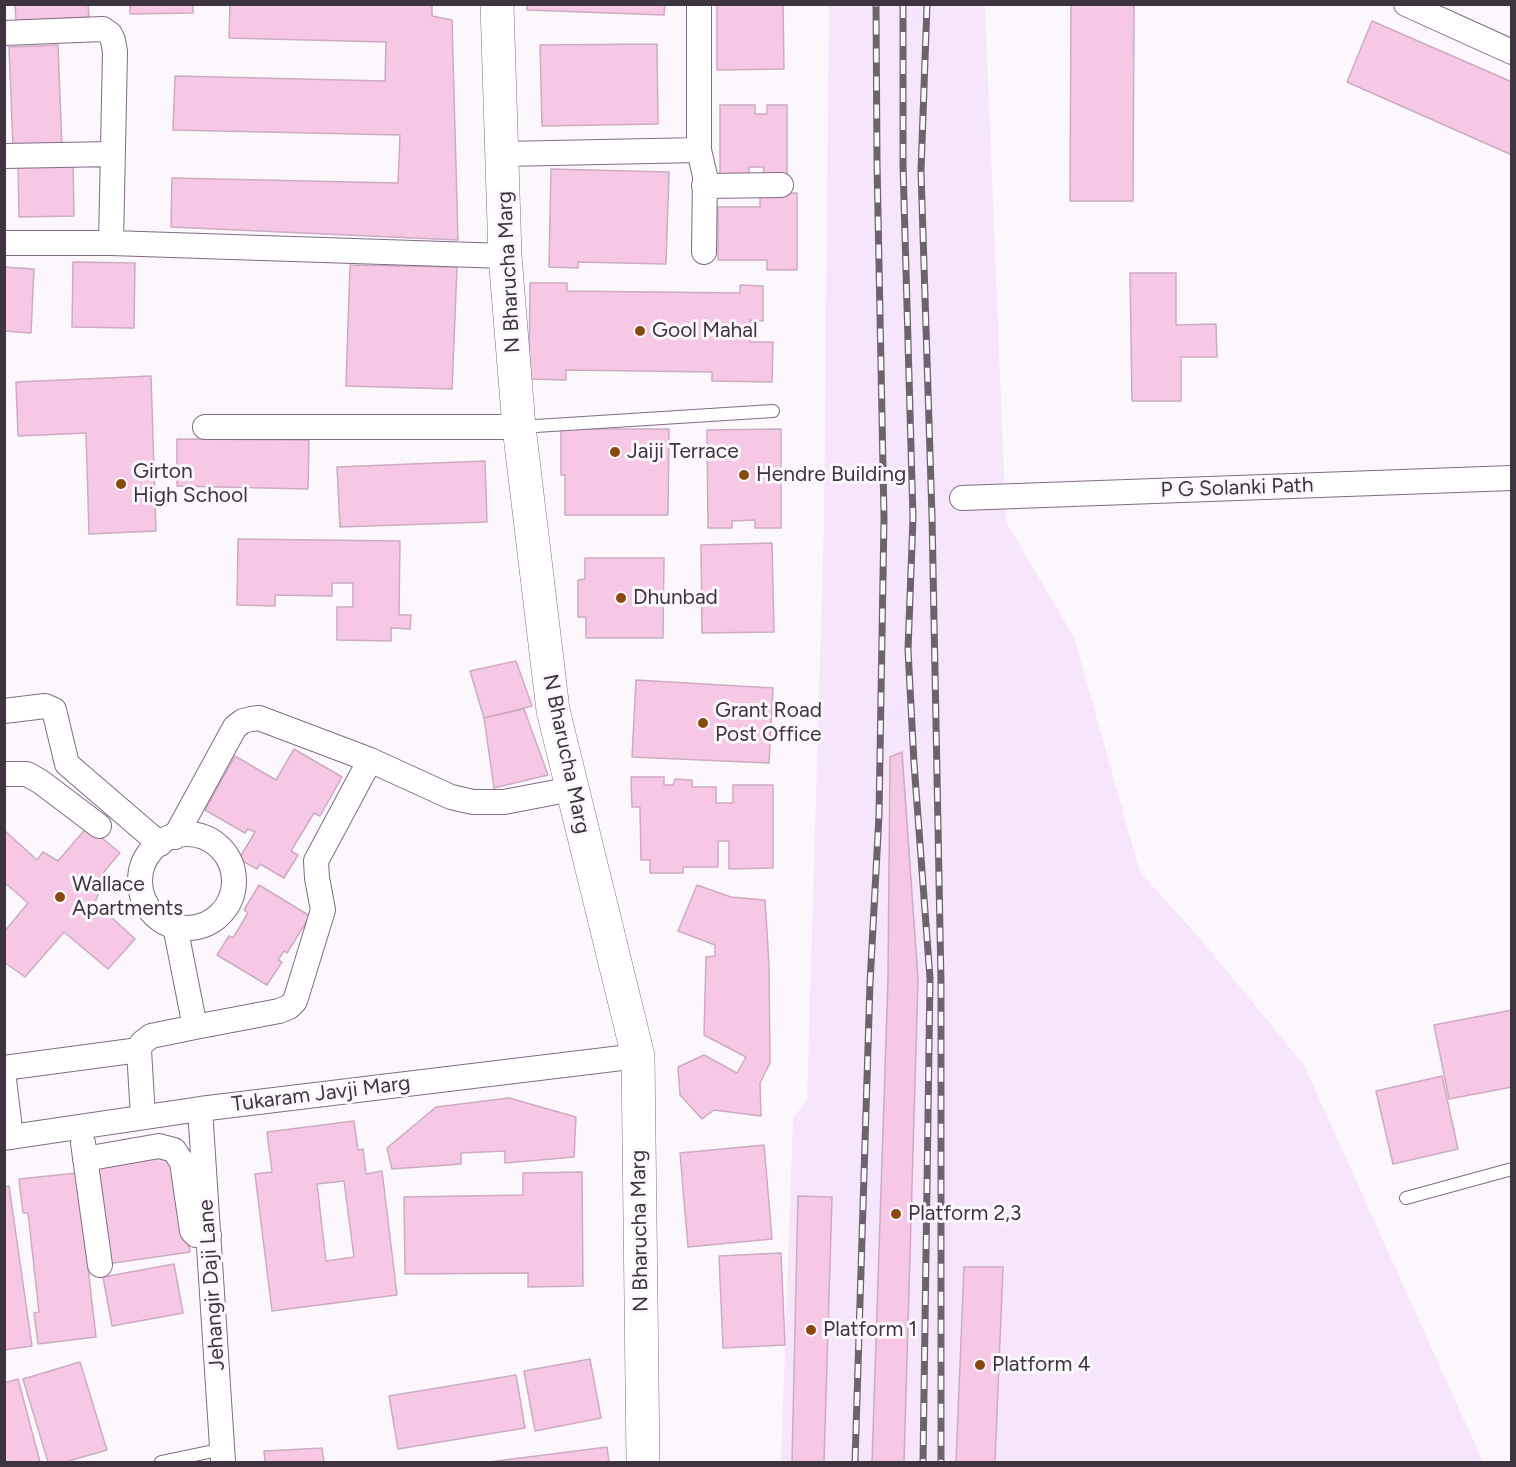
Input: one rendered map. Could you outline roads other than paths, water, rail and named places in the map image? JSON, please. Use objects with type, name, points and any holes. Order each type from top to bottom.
[{"type":"street","name":"N Bharucha Marg","points":[[497,4],[505,256],[519,427],[553,710],[638,1056],[643,1462]]},
{"type":"street","points":[[699,4],[699,150],[705,176],[704,252]]},
{"type":"street","points":[[1406,4],[1512,52]]},
{"type":"street","points":[[4,33],[93,29],[103,29],[110,33],[115,52],[111,243]]},
{"type":"street","points":[[503,154],[699,150]]},
{"type":"street","points":[[4,156],[113,154]]},
{"type":"street","points":[[704,186],[781,184]]},
{"type":"street","points":[[4,243],[111,243],[505,256]]},
{"type":"street","points":[[205,427],[519,427]]},
{"type":"street","name":"P G Solanki Path","points":[[962,498],[1512,478]]},
{"type":"street","points":[[4,711],[45,706],[54,710],[67,764],[167,840]]},
{"type":"street","points":[[167,840],[235,727],[243,721],[259,718],[370,760],[450,797],[473,802],[504,802],[572,789]]},
{"type":"street","points":[[143,1117],[139,1050],[142,1043],[151,1036],[279,1011],[295,1002],[322,910],[316,861],[370,760]]},
{"type":"street","points":[[4,774],[27,774],[99,826]]},
{"type":"street","points":[[186,834],[206,838],[222,849],[232,864],[235,883],[230,901],[220,915],[205,925],[187,928],[175,926],[155,916],[144,901],[140,884],[142,866],[152,850],[167,840],[186,834]]},
{"type":"street","points":[[175,926],[195,1027]]},
{"type":"street","points":[[4,1068],[139,1050]]},
{"type":"street","name":"Tukaram Javji Marg","points":[[8,1137],[200,1108],[638,1056]]},
{"type":"street","points":[[4,1080],[8,1137]]},
{"type":"street","points":[[174,1150],[200,1108]]},
{"type":"street","name":"Jehangir Daji Lane","points":[[200,1108],[223,1456]]},
{"type":"street","points":[[81,1126],[100,1265]]},
{"type":"street","points":[[85,1159],[159,1146],[174,1150],[182,1162],[192,1231],[196,1235],[209,1235]]},
{"type":"lane","points":[[519,427],[773,411]]},
{"type":"lane","points":[[1406,1198],[1512,1169]]},
{"type":"lane","points":[[161,1462],[223,1456]]},
{"type":"railway","points":[[855,1462],[870,983],[879,815],[884,518],[876,4]]},
{"type":"railway","points":[[903,4],[903,164],[913,518],[908,650],[930,978],[923,1462]]},
{"type":"railway","points":[[927,4],[921,171],[932,516],[941,982],[941,1462]]},
{"type":"place","name":"Gool Mahal","points":[[640,331]]},
{"type":"place","name":"Jaiji Terrace","points":[[615,452]]},
{"type":"place","name":"Hendre Building","points":[[744,475]]},
{"type":"place","name":"Girton High School","points":[[121,484]]},
{"type":"place","name":"Dhunbad","points":[[621,598]]},
{"type":"place","name":"Grant Road Post Office","points":[[703,723]]},
{"type":"place","name":"Wallace Apartments","points":[[60,897]]},
{"type":"place","name":"Platform 2,3","points":[[896,1214]]},
{"type":"place","name":"Platform 1","points":[[811,1330]]},
{"type":"place","name":"Platform 4","points":[[980,1365]]}]
